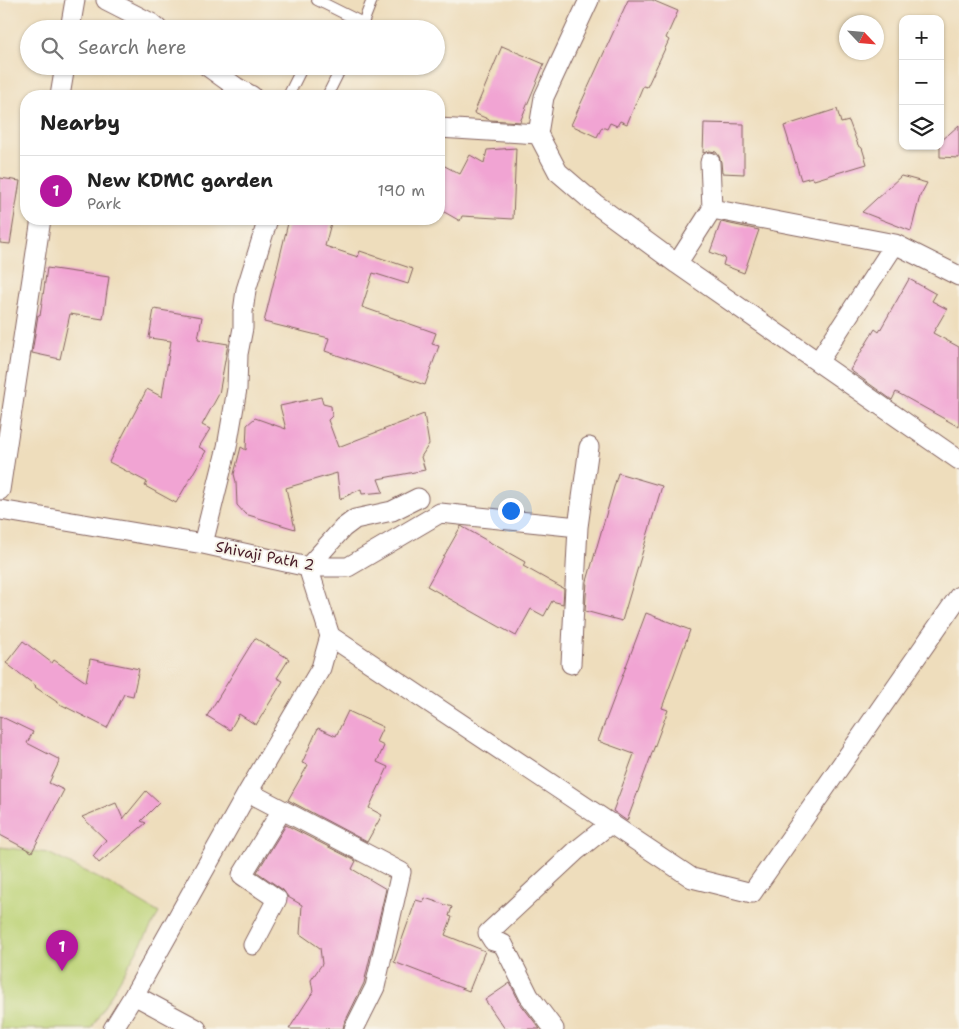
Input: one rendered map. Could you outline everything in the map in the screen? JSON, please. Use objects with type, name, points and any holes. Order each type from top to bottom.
[{"type":"street","points":[[72,20],[75,0]]},
{"type":"street","points":[[106,0],[144,20]]},
{"type":"street","points":[[589,0],[544,97],[538,134],[558,172],[594,203],[677,264],[959,460]]},
{"type":"street","points":[[61,90],[64,75]]},
{"type":"street","points":[[219,75],[241,90]]},
{"type":"street","points":[[445,128],[538,134]]},
{"type":"street","points":[[677,264],[712,209],[710,162]]},
{"type":"street","points":[[712,209],[895,244],[959,276]]},
{"type":"street","points":[[0,490],[40,225]]},
{"type":"street","points":[[203,544],[227,447],[237,390],[238,354],[243,328],[246,290],[266,225]]},
{"type":"street","points":[[818,362],[895,244]]},
{"type":"street","points":[[571,664],[578,527],[589,446]]},
{"type":"street","points":[[113,1029],[321,668],[330,636],[308,567],[343,528],[356,520],[392,511],[418,498]]},
{"type":"street","name":"Shivaji Path 2","points":[[0,510],[203,544],[308,567],[348,567],[440,513],[578,527]]},
{"type":"street","points":[[330,636],[692,878],[752,892],[959,596]]},
{"type":"street","points":[[248,792],[401,872],[375,987],[354,1029]]},
{"type":"street","points":[[253,945],[277,899],[242,875],[282,810]]},
{"type":"street","points":[[554,1029],[529,996],[502,944],[493,941],[488,933],[576,851],[611,824]]},
{"type":"street","points":[[134,995],[197,1029]]},
{"type":"lane","points":[[317,0],[352,20]]},
{"type":"lane","points":[[364,20],[372,0]]},
{"type":"lane","points":[[291,90],[298,75]]},
{"type":"lane","points":[[330,90],[338,75]]},
{"type":"green space","points":[[0,847],[48,853],[110,884],[159,913],[91,1029],[0,1029]]},
{"type":"building","points":[[628,0],[652,0],[678,11],[666,38],[669,40],[647,87],[643,86],[627,124],[620,121],[617,126],[610,123],[607,129],[602,127],[597,137],[571,125]]},
{"type":"building","points":[[502,46],[544,64],[520,122],[490,120],[474,113]]},
{"type":"building","points":[[837,109],[841,123],[849,121],[858,145],[862,148],[867,164],[814,180],[812,177],[801,180],[784,126]]},
{"type":"building","points":[[704,123],[744,124],[744,174],[722,173],[721,162],[716,152],[703,153]]},
{"type":"building","points":[[959,125],[959,158],[940,157],[940,150],[944,150],[944,138]]},
{"type":"building","points":[[516,148],[513,219],[462,216],[460,221],[445,212],[445,166],[460,174],[470,155],[484,163],[487,150]]},
{"type":"building","points":[[901,176],[927,183],[920,196],[911,231],[862,212]]},
{"type":"building","points":[[0,178],[20,181],[10,244],[0,243]]},
{"type":"building","points":[[721,222],[759,230],[744,273],[723,265],[725,258],[710,252]]},
{"type":"building","points":[[288,225],[330,225],[325,246],[358,257],[360,251],[413,269],[408,284],[373,273],[362,307],[436,333],[432,344],[439,346],[425,385],[325,351],[329,338],[264,322]]},
{"type":"building","points":[[47,268],[109,277],[103,319],[70,314],[60,359],[32,353]]},
{"type":"building","points":[[909,279],[936,294],[932,301],[947,309],[933,333],[959,347],[959,427],[896,392],[892,400],[850,370],[875,329],[879,332]]},
{"type":"building","points":[[154,309],[202,317],[198,339],[228,344],[219,394],[202,425],[210,429],[199,447],[206,451],[176,503],[145,486],[147,482],[109,462],[147,389],[162,397],[171,341],[149,338]]},
{"type":"building","points":[[321,397],[323,404],[331,406],[332,416],[328,420],[338,447],[424,414],[429,444],[421,457],[425,470],[378,479],[383,492],[362,494],[361,489],[340,499],[337,473],[286,488],[295,529],[245,514],[237,505],[234,474],[241,447],[246,450],[247,425],[255,418],[286,429],[280,406]]},
{"type":"building","points":[[618,473],[662,486],[622,621],[585,611],[587,581]]},
{"type":"building","points":[[461,526],[525,562],[523,566],[564,589],[563,604],[552,601],[544,616],[531,609],[516,636],[427,586]]},
{"type":"building","points":[[646,613],[690,630],[662,708],[668,710],[627,821],[613,811],[634,754],[598,741]]},
{"type":"building","points":[[255,638],[289,659],[277,678],[283,681],[256,725],[239,714],[230,730],[207,716]]},
{"type":"building","points":[[23,641],[52,663],[54,660],[86,682],[90,659],[139,669],[133,696],[124,694],[107,728],[60,704],[35,687],[6,663]]},
{"type":"building","points":[[348,711],[383,727],[376,742],[384,746],[377,762],[388,767],[369,808],[382,815],[367,842],[288,800],[308,765],[302,763],[318,728],[336,736]]},
{"type":"building","points":[[0,716],[33,732],[27,743],[60,760],[49,783],[64,790],[32,852],[0,835]]},
{"type":"building","points":[[146,791],[159,803],[141,821],[146,823],[99,863],[93,856],[106,840],[82,817],[116,803],[123,819]]},
{"type":"building","points":[[286,825],[356,861],[352,869],[386,889],[364,983],[343,1029],[289,1029],[313,992],[311,980],[322,964],[320,948],[300,934],[302,905],[288,897],[283,890],[257,872]]},
{"type":"building","points":[[425,898],[452,907],[449,916],[452,917],[445,935],[485,951],[469,991],[394,962],[416,900],[423,902]]},
{"type":"building","points":[[510,983],[520,1003],[540,1029],[505,1029],[485,1000]]},
{"type":"place","name":"New KDMC garden","points":[[62,971]]}]
